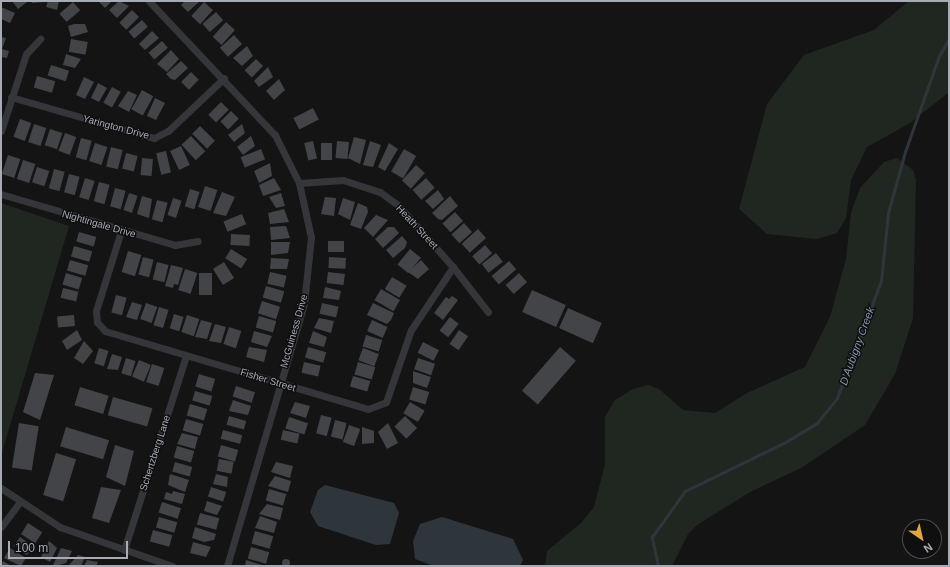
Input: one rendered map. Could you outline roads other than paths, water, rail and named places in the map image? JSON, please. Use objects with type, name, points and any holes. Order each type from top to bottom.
[{"type":"street","name":"McGuiness Drive","points":[[149,1],[224,78],[275,135],[299,183],[308,215],[311,260],[304,304],[278,384],[227,566]]},
{"type":"street","points":[[1,132],[26,54],[40,39]]},
{"type":"street","name":"Yarington Drive","points":[[11,97],[154,138],[168,131],[224,78]]},
{"type":"street","name":"Heath Street","points":[[299,183],[344,180],[380,192],[399,206],[453,266],[488,312]]},
{"type":"street","name":"Nightingale Drive","points":[[1,194],[121,231],[175,245],[198,241]]},
{"type":"street","name":"Fisher Street","points":[[121,231],[96,311],[97,322],[105,331],[278,384],[368,409],[381,406],[389,396],[411,330],[453,266]]},
{"type":"street","name":"Schertzberg Lane","points":[[124,550],[186,356]]},
{"type":"street","points":[[1,488],[20,502],[60,526],[172,566]]},
{"type":"street","points":[[1,527],[20,502]]},
{"type":"waterway","name":"D'Aubigny Creek","points":[[658,566],[652,537],[685,491],[784,443],[817,423],[837,398],[881,281],[888,213],[905,152],[939,56],[949,39]]}]
